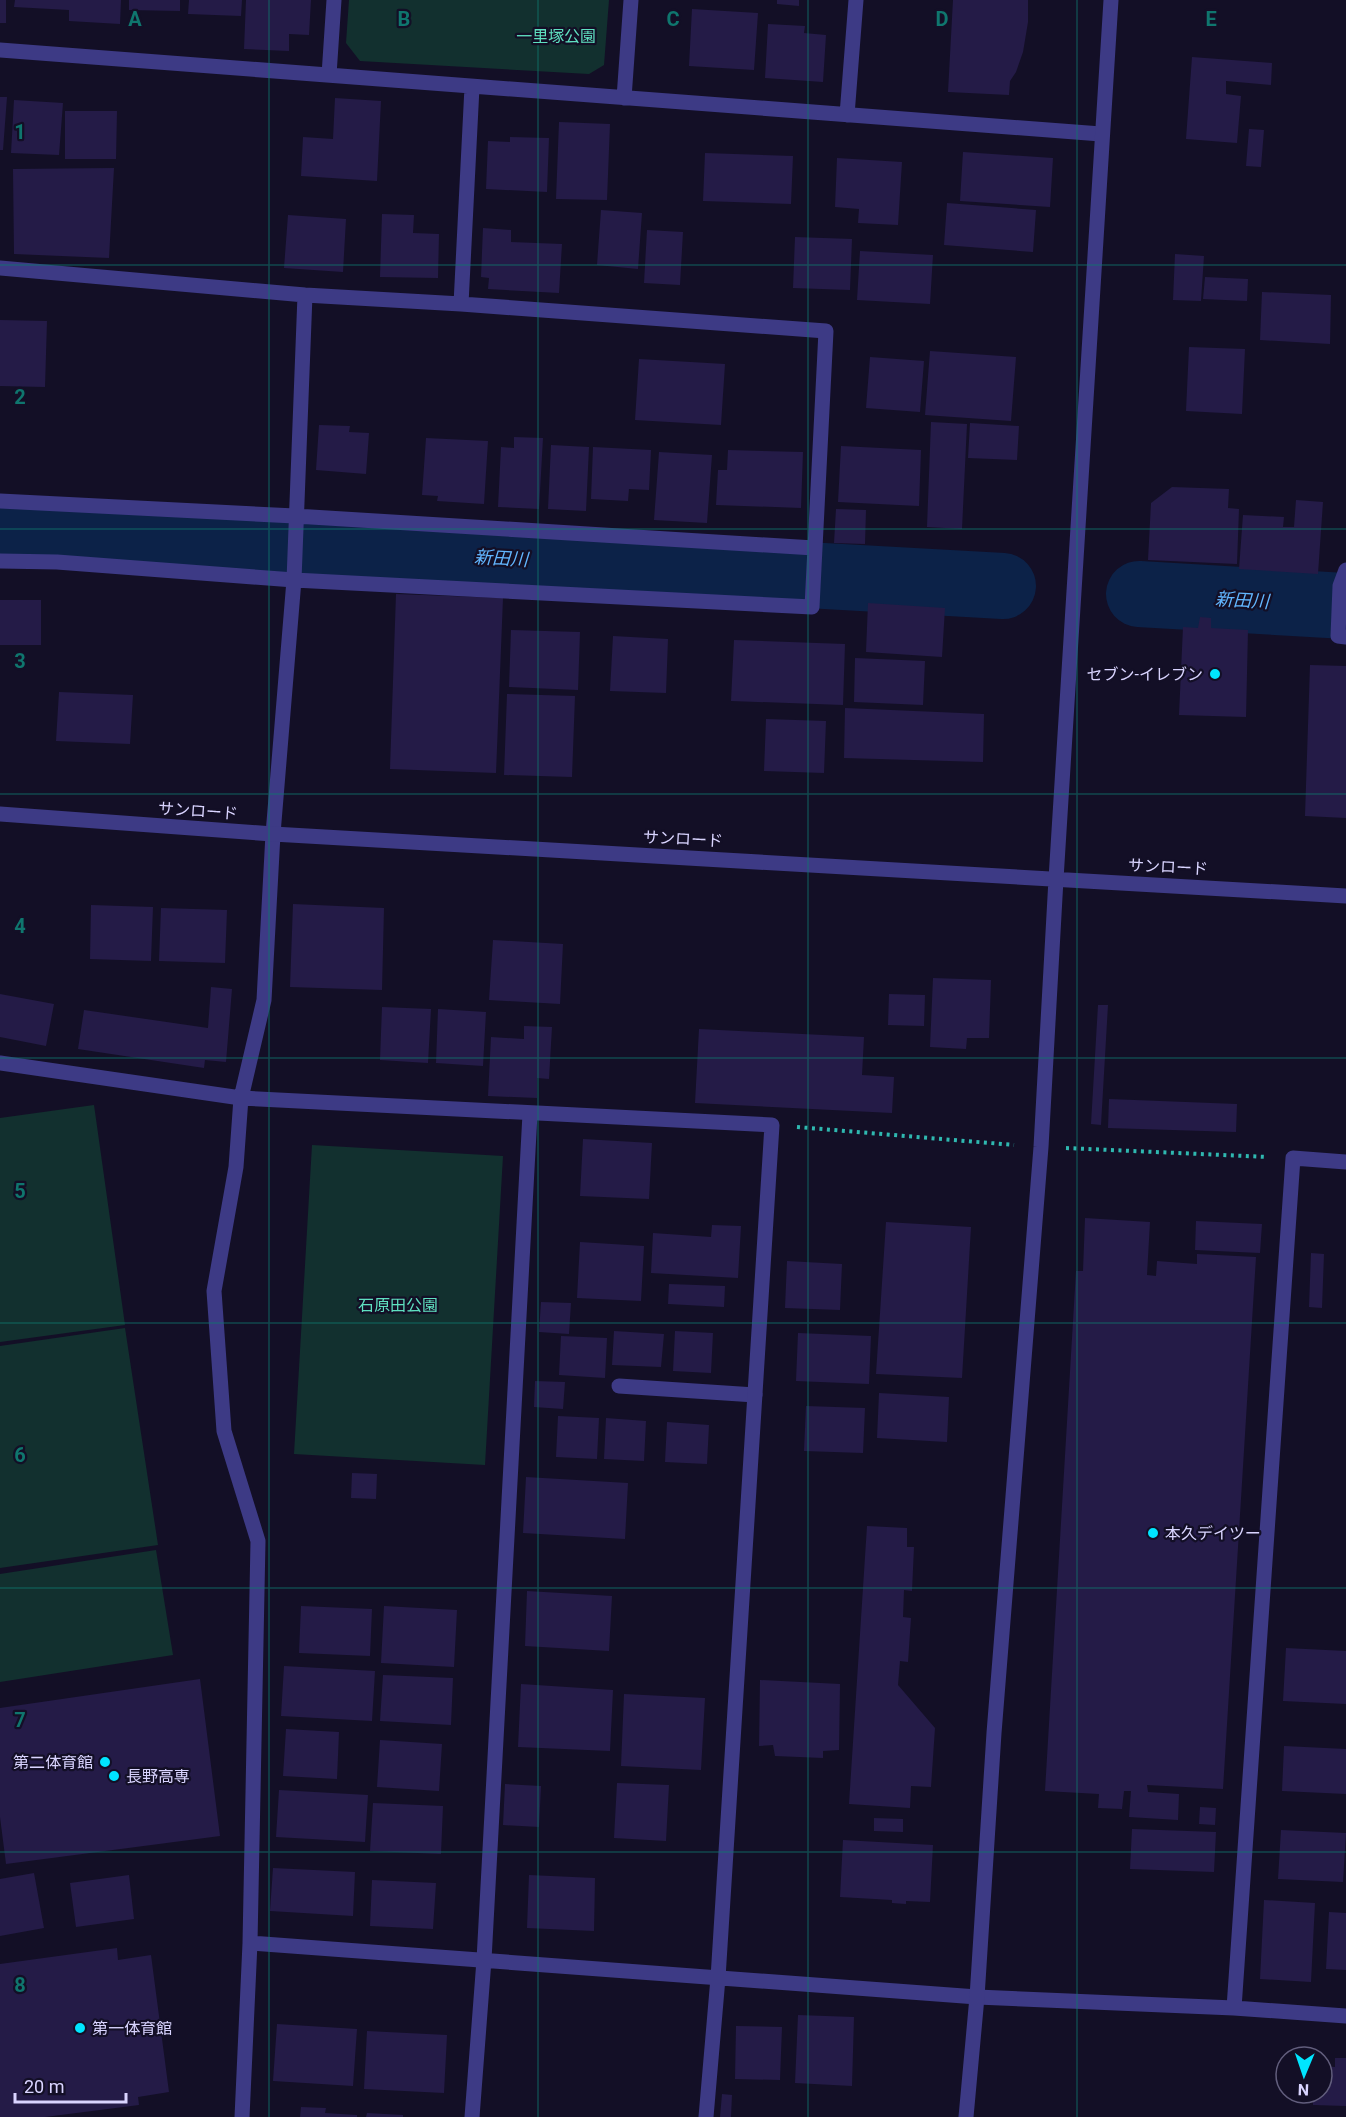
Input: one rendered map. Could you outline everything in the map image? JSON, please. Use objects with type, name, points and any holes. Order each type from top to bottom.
[{"type":"street","points":[[329,75],[334,0]]},
{"type":"street","points":[[624,98],[631,0]]},
{"type":"street","points":[[847,115],[856,0]]},
{"type":"street","points":[[966,2117],[1041,1147],[1111,0]]},
{"type":"street","points":[[0,50],[1101,135]]},
{"type":"street","points":[[461,304],[472,87]]},
{"type":"street","points":[[0,268],[305,295],[461,304],[826,332],[812,607],[294,580],[57,562],[0,561]]},
{"type":"street","points":[[242,2117],[250,1943],[258,1541],[224,1431],[214,1291],[236,1167],[241,1098],[264,999],[273,834],[294,580],[305,295]]},
{"type":"street","points":[[0,501],[295,516],[814,548]]},
{"type":"street","points":[[1346,570],[1340,586],[1338,636],[1346,637]]},
{"type":"street","name":"サンロード","points":[[0,816],[1346,896]]},
{"type":"street","points":[[0,1063],[241,1098],[772,1125],[718,1978],[706,2117]]},
{"type":"street","points":[[472,2117],[484,1960],[530,1114]]},
{"type":"street","points":[[1234,2008],[1293,1158],[1346,1162]]},
{"type":"street","points":[[619,1386],[755,1395]]},
{"type":"street","points":[[250,1943],[977,1997],[1234,2008],[1346,2016]]},
{"type":"green space","name":"一里塚公園","points":[[349,0],[609,0],[604,65],[589,74],[360,61],[346,43]]},
{"type":"green space","points":[[94,1105],[125,1325],[0,1342],[0,1118]]},
{"type":"green space","name":"石原田公園","points":[[312,1145],[503,1156],[485,1465],[294,1454]]},
{"type":"green space","points":[[125,1328],[158,1545],[0,1568],[0,1346]]},
{"type":"green space","points":[[156,1550],[173,1655],[0,1682],[0,1574]]},
{"type":"building","points":[[0,0],[6,0],[6,23],[0,23]]},
{"type":"building","points":[[15,0],[121,0],[120,24],[69,21],[69,10],[14,7]]},
{"type":"building","points":[[129,0],[180,0],[180,11],[129,10]]},
{"type":"building","points":[[189,0],[242,0],[241,16],[188,14]]},
{"type":"building","points":[[246,0],[311,0],[309,35],[289,34],[289,51],[244,49]]},
{"type":"building","points":[[777,0],[799,0],[799,6],[777,4]]},
{"type":"building","points":[[953,0],[1028,0],[1028,22],[1023,52],[1010,81],[1009,95],[948,92]]},
{"type":"building","points":[[692,9],[758,13],[754,70],[689,66]]},
{"type":"building","points":[[768,24],[805,26],[804,33],[826,35],[823,82],[765,78]]},
{"type":"building","points":[[1192,57],[1272,63],[1271,85],[1226,81],[1226,94],[1241,96],[1237,143],[1186,139]]},
{"type":"building","points":[[0,97],[7,97],[3,150],[0,150]]},
{"type":"building","points":[[335,98],[381,101],[377,181],[301,176],[303,137],[333,139]]},
{"type":"building","points":[[14,100],[63,103],[59,155],[11,153]]},
{"type":"building","points":[[65,111],[117,111],[116,159],[65,159]]},
{"type":"building","points":[[559,122],[610,124],[607,200],[556,199]]},
{"type":"building","points":[[1249,129],[1264,130],[1261,167],[1246,166]]},
{"type":"building","points":[[510,137],[549,138],[547,192],[486,189],[488,141],[510,142]]},
{"type":"building","points":[[963,152],[1053,158],[1050,207],[960,201]]},
{"type":"building","points":[[705,153],[793,156],[791,204],[703,201]]},
{"type":"building","points":[[837,158],[902,162],[898,225],[858,223],[859,209],[835,207]]},
{"type":"building","points":[[114,168],[109,258],[14,254],[13,169]]},
{"type":"building","points":[[947,203],[1036,210],[1033,252],[944,245]]},
{"type":"building","points":[[601,210],[642,213],[638,269],[597,265]]},
{"type":"building","points":[[382,214],[414,215],[413,233],[439,234],[438,278],[380,277]]},
{"type":"building","points":[[288,215],[346,219],[343,272],[284,268]]},
{"type":"building","points":[[483,228],[511,230],[511,242],[562,244],[559,293],[488,289],[489,278],[481,277]]},
{"type":"building","points":[[647,230],[683,232],[680,285],[644,283]]},
{"type":"building","points":[[795,237],[852,239],[850,290],[793,288]]},
{"type":"building","points":[[860,251],[933,255],[930,304],[857,300]]},
{"type":"building","points":[[1175,254],[1204,256],[1201,301],[1173,300]]},
{"type":"building","points":[[1205,277],[1248,279],[1247,301],[1203,299]]},
{"type":"building","points":[[1262,292],[1331,295],[1330,344],[1260,340]]},
{"type":"building","points":[[0,320],[47,321],[45,387],[0,386]]},
{"type":"building","points":[[1189,347],[1245,349],[1242,414],[1186,411]]},
{"type":"building","points":[[930,351],[1016,357],[1011,421],[925,415]]},
{"type":"building","points":[[870,357],[924,361],[920,412],[866,408]]},
{"type":"building","points":[[639,359],[725,364],[721,425],[635,420]]},
{"type":"building","points":[[931,422],[967,424],[962,529],[927,527]]},
{"type":"building","points":[[970,423],[1019,426],[1017,460],[968,458]]},
{"type":"building","points":[[319,425],[350,426],[349,432],[369,433],[366,474],[316,470]]},
{"type":"building","points":[[514,437],[543,438],[539,509],[498,507],[501,447],[514,448]]},
{"type":"building","points":[[426,438],[488,441],[484,504],[437,501],[438,496],[422,495]]},
{"type":"building","points":[[551,445],[589,447],[586,511],[548,509]]},
{"type":"building","points":[[841,446],[921,450],[919,506],[838,502]]},
{"type":"building","points":[[593,447],[651,450],[649,490],[629,489],[628,501],[591,499]]},
{"type":"building","points":[[728,450],[803,452],[801,508],[716,505],[718,470],[727,470]]},
{"type":"building","points":[[659,452],[712,455],[707,523],[654,520]]},
{"type":"building","points":[[1172,487],[1229,489],[1228,508],[1239,509],[1237,564],[1148,560],[1151,503]]},
{"type":"building","points":[[1296,500],[1323,502],[1318,574],[1239,569],[1243,515],[1284,517],[1283,527],[1294,527]]},
{"type":"building","points":[[836,509],[866,510],[865,544],[834,543]]},
{"type":"building","points":[[396,594],[503,598],[496,773],[390,769]]},
{"type":"building","points":[[0,600],[41,600],[41,645],[0,645]]},
{"type":"building","points":[[868,603],[945,608],[942,657],[866,652]]},
{"type":"building","points":[[1200,617],[1211,618],[1211,628],[1248,630],[1246,717],[1179,715],[1183,627],[1198,628]]},
{"type":"building","points":[[511,630],[580,632],[578,690],[509,687]]},
{"type":"building","points":[[613,636],[668,639],[666,693],[610,691]]},
{"type":"building","points":[[734,640],[845,644],[843,705],[731,701]]},
{"type":"building","points":[[855,658],[925,661],[923,705],[854,702]]},
{"type":"building","points":[[1310,665],[1346,666],[1346,818],[1305,816]]},
{"type":"building","points":[[59,692],[133,695],[130,744],[56,741]]},
{"type":"building","points":[[507,694],[575,696],[572,777],[504,775]]},
{"type":"building","points":[[845,708],[984,714],[983,762],[844,758]]},
{"type":"building","points":[[766,719],[826,721],[824,773],[764,771]]},
{"type":"building","points":[[293,904],[384,908],[382,990],[290,987]]},
{"type":"building","points":[[91,905],[153,907],[151,961],[90,959]]},
{"type":"building","points":[[161,908],[227,910],[225,963],[159,961]]},
{"type":"building","points":[[493,940],[563,944],[560,1004],[489,1000]]},
{"type":"building","points":[[933,978],[991,980],[989,1038],[967,1038],[966,1049],[930,1047]]},
{"type":"building","points":[[211,987],[232,989],[226,1062],[205,1060],[204,1068],[78,1049],[84,1010],[208,1028]]},
{"type":"building","points":[[0,994],[54,1004],[46,1046],[0,1037]]},
{"type":"building","points":[[889,994],[925,995],[924,1026],[888,1025]]},
{"type":"building","points":[[1098,1005],[1108,1005],[1101,1125],[1091,1124]]},
{"type":"building","points":[[382,1007],[431,1009],[428,1063],[380,1060]]},
{"type":"building","points":[[438,1009],[486,1012],[483,1066],[436,1063]]},
{"type":"building","points":[[524,1026],[552,1027],[549,1079],[537,1078],[537,1098],[488,1096],[491,1037],[524,1039]]},
{"type":"building","points":[[699,1029],[864,1037],[862,1075],[894,1077],[892,1113],[695,1103]]},
{"type":"building","points":[[1109,1099],[1237,1104],[1236,1132],[1108,1128]]},
{"type":"building","points":[[583,1139],[652,1143],[649,1199],[580,1196]]},
{"type":"building","points":[[1085,1218],[1150,1222],[1147,1275],[1156,1276],[1157,1261],[1197,1264],[1197,1254],[1256,1257],[1223,1789],[1147,1785],[1148,1792],[1179,1794],[1178,1820],[1129,1817],[1131,1791],[1124,1791],[1122,1809],[1098,1808],[1099,1794],[1045,1791],[1076,1271],[1083,1271]]},
{"type":"building","points":[[1196,1221],[1262,1224],[1260,1253],[1195,1250]]},
{"type":"building","points":[[886,1222],[971,1227],[962,1378],[876,1374]]},
{"type":"building","points":[[712,1225],[741,1226],[738,1278],[651,1273],[653,1233],[711,1237]]},
{"type":"building","points":[[580,1242],[644,1246],[641,1301],[577,1298]]},
{"type":"building","points":[[1311,1253],[1324,1254],[1322,1308],[1309,1307]]},
{"type":"building","points":[[787,1261],[842,1264],[840,1310],[785,1308]]},
{"type":"building","points":[[669,1284],[725,1286],[724,1307],[668,1304]]},
{"type":"building","points":[[541,1302],[571,1303],[569,1334],[539,1332]]},
{"type":"building","points":[[614,1331],[664,1334],[661,1367],[612,1365]]},
{"type":"building","points":[[675,1331],[713,1333],[711,1373],[673,1371]]},
{"type":"building","points":[[798,1333],[871,1336],[869,1384],[796,1381]]},
{"type":"building","points":[[561,1336],[607,1338],[605,1378],[559,1375]]},
{"type":"building","points":[[535,1381],[565,1382],[563,1409],[534,1407]]},
{"type":"building","points":[[879,1393],[949,1397],[947,1442],[877,1438]]},
{"type":"building","points":[[806,1406],[865,1408],[863,1453],[804,1451]]},
{"type":"building","points":[[558,1416],[599,1418],[597,1459],[556,1457]]},
{"type":"building","points":[[606,1418],[646,1421],[644,1461],[604,1459]]},
{"type":"building","points":[[667,1422],[709,1425],[707,1464],[665,1462]]},
{"type":"building","points":[[352,1473],[377,1474],[376,1499],[351,1498]]},
{"type":"building","points":[[526,1477],[628,1483],[625,1539],[523,1533]]},
{"type":"building","points":[[867,1526],[907,1528],[907,1547],[914,1547],[912,1591],[904,1590],[903,1617],[911,1618],[908,1662],[900,1661],[898,1685],[935,1728],[931,1787],[911,1786],[910,1808],[849,1804]]},
{"type":"building","points":[[527,1591],[612,1596],[609,1651],[525,1646]]},
{"type":"building","points":[[301,1606],[372,1609],[370,1656],[299,1653]]},
{"type":"building","points":[[384,1606],[457,1610],[454,1667],[381,1663]]},
{"type":"building","points":[[1286,1648],[1346,1651],[1346,1704],[1283,1701]]},
{"type":"building","points":[[284,1666],[375,1671],[372,1721],[281,1716]]},
{"type":"building","points":[[383,1675],[453,1678],[451,1725],[380,1721]]},
{"type":"building","name":"第二体育館","points":[[200,1679],[220,1836],[6,1864],[0,1817],[0,1708]]},
{"type":"building","points":[[760,1680],[840,1684],[839,1750],[823,1751],[823,1758],[775,1756],[773,1745],[759,1746]]},
{"type":"building","points":[[521,1684],[613,1690],[610,1751],[518,1747]]},
{"type":"building","points":[[624,1694],[705,1698],[701,1770],[621,1766]]},
{"type":"building","points":[[286,1729],[339,1732],[337,1779],[283,1776]]},
{"type":"building","points":[[380,1740],[442,1744],[439,1791],[377,1787]]},
{"type":"building","points":[[1284,1746],[1346,1749],[1346,1794],[1282,1791]]},
{"type":"building","points":[[617,1783],[669,1785],[666,1841],[614,1838]]},
{"type":"building","points":[[505,1784],[541,1786],[539,1827],[503,1825]]},
{"type":"building","points":[[279,1790],[368,1795],[365,1842],[276,1837]]},
{"type":"building","points":[[373,1803],[443,1806],[441,1854],[370,1851]]},
{"type":"building","points":[[1200,1807],[1216,1808],[1215,1825],[1199,1824]]},
{"type":"building","points":[[874,1818],[903,1819],[903,1832],[874,1831]]},
{"type":"building","points":[[1132,1829],[1216,1832],[1214,1872],[1130,1869]]},
{"type":"building","points":[[1281,1830],[1346,1833],[1343,1882],[1278,1879]]},
{"type":"building","points":[[843,1840],[933,1845],[930,1902],[906,1901],[906,1904],[892,1903],[892,1900],[840,1897]]},
{"type":"building","points":[[273,1868],[355,1872],[353,1916],[270,1911]]},
{"type":"building","points":[[34,1873],[44,1928],[0,1936],[0,1879]]},
{"type":"building","points":[[129,1875],[134,1919],[76,1927],[70,1883]]},
{"type":"building","points":[[529,1875],[595,1878],[594,1931],[527,1928]]},
{"type":"building","points":[[372,1880],[436,1883],[433,1929],[370,1926]]},
{"type":"building","points":[[1264,1900],[1315,1903],[1311,1982],[1260,1979]]},
{"type":"building","points":[[1329,1912],[1346,1913],[1346,1970],[1326,1969]]},
{"type":"building","name":"第一体育館","points":[[117,1948],[118,1960],[151,1955],[169,2092],[138,2097],[139,2105],[45,2117],[0,2117],[0,1964]]},
{"type":"building","points":[[798,2015],[854,2017],[852,2086],[795,2083]]},
{"type":"building","points":[[277,2024],[357,2029],[353,2086],[273,2081]]},
{"type":"building","points":[[736,2026],[782,2027],[780,2080],[735,2079]]},
{"type":"building","points":[[367,2031],[447,2035],[444,2093],[364,2089]]},
{"type":"building","points":[[1335,2058],[1346,2058],[1346,2106],[1313,2105],[1334,2105]]},
{"type":"building","points":[[722,2094],[732,2095],[731,2117],[720,2117]]},
{"type":"building","points":[[301,2107],[326,2108],[325,2113],[357,2115],[357,2117],[300,2117]]},
{"type":"building","points":[[367,2113],[403,2115],[403,2117],[366,2117]]},
{"type":"waterway","name":"新田川","points":[[0,530],[1003,586]]},
{"type":"waterway","name":"新田川","points":[[1139,594],[1346,606]]},
{"type":"place","name":"セブン-イレブン","points":[[1215,674]]},
{"type":"place","name":"本久デイツー","points":[[1153,1533]]},
{"type":"place","name":"第二体育館","points":[[105,1762]]},
{"type":"place","name":"長野高専","points":[[114,1776]]},
{"type":"place","name":"第一体育館","points":[[80,2028]]}]
